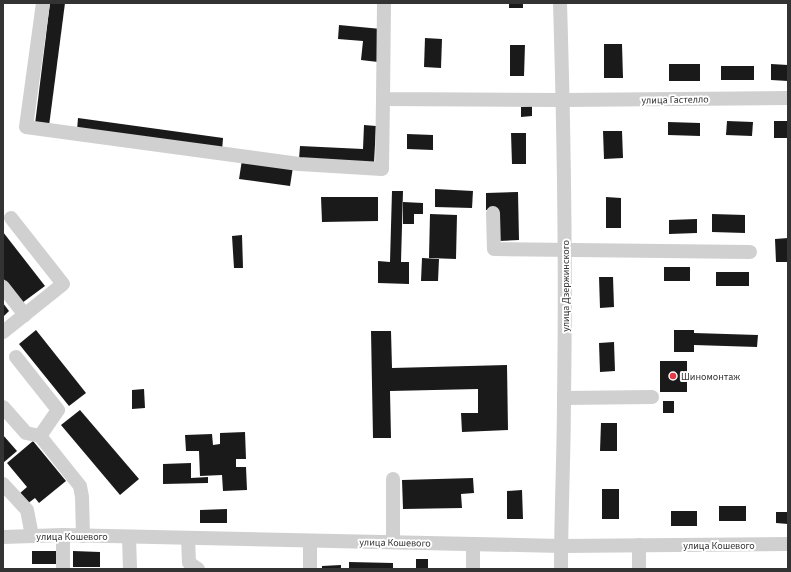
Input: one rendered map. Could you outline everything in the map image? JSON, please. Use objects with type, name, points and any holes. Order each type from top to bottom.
[{"type":"street","points":[[43,3],[26,127],[299,164],[382,169],[384,3]]},
{"type":"street","name":"улица Дзержинского","points":[[560,3],[565,250],[561,569]]},
{"type":"street","name":"улица Гастелло","points":[[383,99],[563,100],[788,98]]},
{"type":"street","points":[[494,213],[494,249],[750,252]]},
{"type":"street","points":[[3,332],[63,284],[11,218]]},
{"type":"street","points":[[3,287],[25,315]]},
{"type":"street","points":[[16,357],[58,410],[40,436]]},
{"type":"street","points":[[564,398],[652,397]]},
{"type":"street","points":[[3,407],[26,433],[40,436],[80,486],[84,536]]},
{"type":"street","points":[[393,479],[393,542]]},
{"type":"street","points":[[3,484],[27,510],[32,536]]},
{"type":"street","points":[[63,535],[63,569]]},
{"type":"street","name":"улица Кошевого","points":[[3,537],[63,535],[561,546],[788,544]]},
{"type":"street","points":[[129,537],[130,569]]},
{"type":"street","points":[[188,538],[189,563],[198,569]]},
{"type":"street","points":[[310,540],[310,569]]},
{"type":"street","points":[[472,569],[473,544]]},
{"type":"street","points":[[639,545],[639,569]]},
{"type":"building","points":[[50,3],[65,3],[49,126],[35,124]]},
{"type":"building","points":[[509,3],[523,3],[523,8],[509,8]]},
{"type":"building","points":[[339,25],[381,29],[378,62],[361,60],[363,41],[338,39]]},
{"type":"building","points":[[425,38],[442,39],[441,68],[424,67]]},
{"type":"building","points":[[604,44],[622,44],[623,78],[604,78]]},
{"type":"building","points":[[510,45],[525,45],[524,76],[510,76]]},
{"type":"building","points":[[669,64],[700,64],[700,81],[669,81]]},
{"type":"building","points":[[771,64],[788,65],[788,81],[771,80]]},
{"type":"building","points":[[721,66],[754,66],[754,80],[721,80]]},
{"type":"building","points":[[532,106],[532,116],[521,117],[521,107]]},
{"type":"building","points":[[78,118],[223,138],[222,151],[77,130]]},
{"type":"building","points":[[727,121],[753,122],[752,136],[726,135]]},
{"type":"building","points":[[774,121],[788,121],[788,138],[774,138]]},
{"type":"building","points":[[668,122],[700,123],[700,136],[668,135]]},
{"type":"building","points":[[364,125],[376,126],[374,163],[299,159],[300,146],[363,149]]},
{"type":"building","points":[[603,131],[622,131],[623,158],[604,159]]},
{"type":"building","points":[[511,133],[526,133],[526,164],[512,164]]},
{"type":"building","points":[[407,134],[433,135],[433,150],[407,149]]},
{"type":"building","points":[[242,160],[293,167],[290,186],[239,179]]},
{"type":"building","points":[[435,189],[473,191],[472,208],[435,207]]},
{"type":"building","points":[[392,191],[403,191],[401,262],[409,262],[409,284],[378,283],[378,261],[390,262]]},
{"type":"building","points":[[518,192],[519,240],[499,241],[498,210],[486,210],[486,193]]},
{"type":"building","points":[[321,197],[378,197],[378,221],[322,222]]},
{"type":"building","points":[[606,197],[621,198],[621,228],[606,228]]},
{"type":"building","points":[[403,202],[423,203],[423,214],[414,214],[414,224],[403,224]]},
{"type":"building","points":[[430,214],[457,215],[456,259],[429,258]]},
{"type":"building","points":[[712,214],[745,215],[745,233],[712,232]]},
{"type":"building","points":[[697,219],[697,233],[669,234],[669,220]]},
{"type":"building","points":[[3,232],[45,286],[22,303],[3,278]]},
{"type":"building","points":[[242,235],[243,268],[234,268],[232,236]]},
{"type":"building","points":[[788,238],[788,262],[776,262],[775,239]]},
{"type":"building","points":[[422,258],[439,259],[438,281],[421,281]]},
{"type":"building","points":[[664,267],[690,267],[690,281],[664,281]]},
{"type":"building","points":[[716,272],[749,272],[749,286],[716,286]]},
{"type":"building","points":[[599,277],[613,277],[614,307],[600,308]]},
{"type":"building","points":[[3,303],[9,311],[3,317]]},
{"type":"building","points":[[36,330],[86,393],[69,406],[19,344]]},
{"type":"building","points":[[674,330],[694,330],[694,333],[758,335],[757,347],[694,345],[694,352],[674,352]]},
{"type":"building","points":[[371,331],[391,331],[392,368],[507,365],[508,430],[462,432],[461,413],[478,413],[478,389],[390,391],[391,438],[373,438]]},
{"type":"building","points":[[614,342],[615,371],[600,372],[599,343]]},
{"type":"building","name":"Шиномонтаж","points":[[660,361],[687,361],[687,392],[660,392]]},
{"type":"building","points":[[144,389],[145,408],[132,409],[132,390]]},
{"type":"building","points":[[663,401],[674,401],[674,413],[663,413]]},
{"type":"building","points":[[80,410],[139,479],[120,495],[61,425]]},
{"type":"building","points":[[601,423],[617,423],[617,451],[600,451]]},
{"type":"building","points":[[245,432],[246,459],[236,459],[236,467],[246,467],[247,490],[223,491],[222,475],[200,476],[199,451],[186,451],[185,435],[212,434],[213,445],[220,444],[220,433]]},
{"type":"building","points":[[3,435],[17,451],[3,463]]},
{"type":"building","points":[[33,441],[66,481],[39,503],[35,498],[27,504],[19,494],[27,487],[7,463]]},
{"type":"building","points":[[191,463],[191,478],[208,477],[208,483],[163,484],[163,464]]},
{"type":"building","points":[[473,478],[474,493],[461,494],[462,508],[403,509],[402,480]]},
{"type":"building","points":[[602,489],[619,489],[619,519],[602,519]]},
{"type":"building","points":[[522,490],[523,519],[507,519],[507,491]]},
{"type":"building","points":[[719,506],[746,506],[746,521],[719,521]]},
{"type":"building","points":[[227,509],[227,523],[200,523],[200,510]]},
{"type":"building","points":[[671,511],[697,511],[697,526],[671,526]]},
{"type":"building","points":[[776,512],[788,512],[788,524],[776,523]]},
{"type":"building","points":[[32,551],[60,551],[60,564],[32,564]]},
{"type":"building","points":[[73,551],[100,552],[100,567],[73,567]]},
{"type":"building","points":[[416,559],[428,559],[428,568],[416,568]]},
{"type":"building","points":[[349,562],[393,563],[393,569],[349,569]]},
{"type":"building","points":[[341,565],[341,569],[322,569],[322,566]]},
{"type":"place","name":"Шиномонтаж","points":[[673,376]]}]
